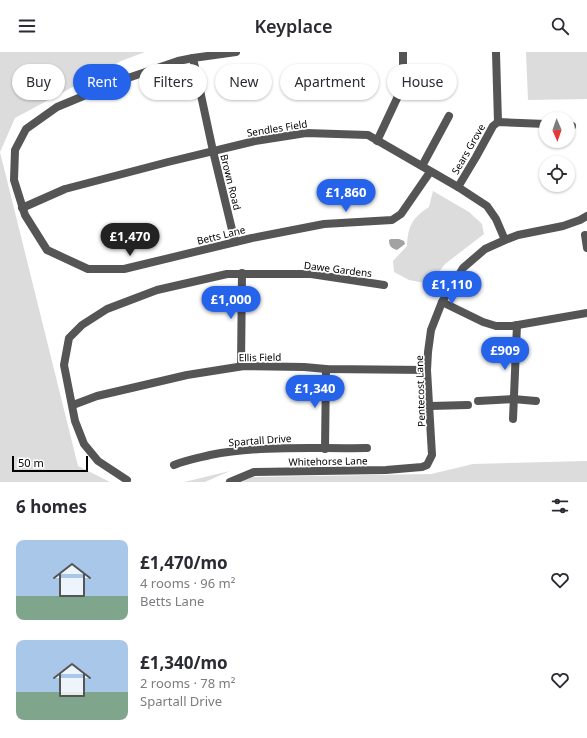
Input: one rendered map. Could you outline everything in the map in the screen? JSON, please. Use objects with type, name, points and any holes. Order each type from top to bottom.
[{"type":"street","name":"Betts Lane","points":[[236,52],[178,61],[122,80],[57,107],[26,129],[15,150],[14,180],[25,215],[47,250],[88,269],[124,269],[235,242],[324,224],[392,220],[401,214],[430,172]]},
{"type":"street","points":[[377,140],[400,92],[403,73],[403,52]]},
{"type":"street","name":"Sears Grove","points":[[496,53],[498,122]]},
{"type":"street","name":"Brown Road","points":[[194,58],[213,151],[235,242]]},
{"type":"street","points":[[422,166],[449,116]]},
{"type":"street","name":"Sears Grove","points":[[458,187],[493,126],[498,122],[539,124]]},
{"type":"street","name":"Sendles Field","points":[[22,208],[64,189],[255,141],[306,132],[368,135],[488,206],[496,219],[505,240]]},
{"type":"street","name":"Pentecost Lane","points":[[428,464],[432,455],[428,370],[428,352],[431,330],[442,302],[463,268],[485,249],[505,240],[518,235],[563,226],[587,216]]},
{"type":"street","points":[[585,235],[587,248]]},
{"type":"street","points":[[241,366],[242,273]]},
{"type":"street","name":"Dawe Gardens","points":[[127,480],[98,461],[84,444],[75,421],[64,365],[69,338],[82,325],[107,309],[157,290],[228,274],[310,274],[384,285]]},
{"type":"street","points":[[442,302],[483,322],[496,326],[517,325],[587,313]]},
{"type":"street","points":[[513,419],[517,325]]},
{"type":"street","name":"Ellis Field","points":[[73,405],[97,396],[187,375],[241,366],[428,370]]},
{"type":"street","points":[[325,449],[326,369]]},
{"type":"street","points":[[478,400],[513,399],[536,401]]},
{"type":"street","points":[[430,406],[468,405]]},
{"type":"street","name":"Spartall Drive","points":[[174,465],[185,460],[234,450],[287,448],[367,448]]},
{"type":"street","name":"Whitehorse Lane","points":[[230,482],[254,472],[386,470],[422,467],[428,464]]},
{"type":"shaded area","points":[[0,52],[145,52],[115,64],[73,64],[73,87],[65,91],[65,64],[12,64],[12,100],[48,100],[15,118],[0,152]]},
{"type":"shaded area","points":[[526,52],[587,52],[587,99],[528,100]]},
{"type":"shaded area","points":[[0,152],[78,466],[110,482],[0,482]]},
{"type":"shaded area","points":[[433,191],[469,212],[482,224],[484,234],[445,264],[430,284],[409,280],[394,272],[393,261],[407,246],[408,233],[412,223],[429,207]]},
{"type":"shaded area","points":[[399,239],[404,241],[405,244],[397,250],[392,248],[390,245],[389,240]]},
{"type":"shaded area","points":[[587,461],[587,482],[241,482],[253,477],[431,474],[473,464]]},
{"type":"shaded area","points":[[230,471],[205,482],[184,482]]}]
